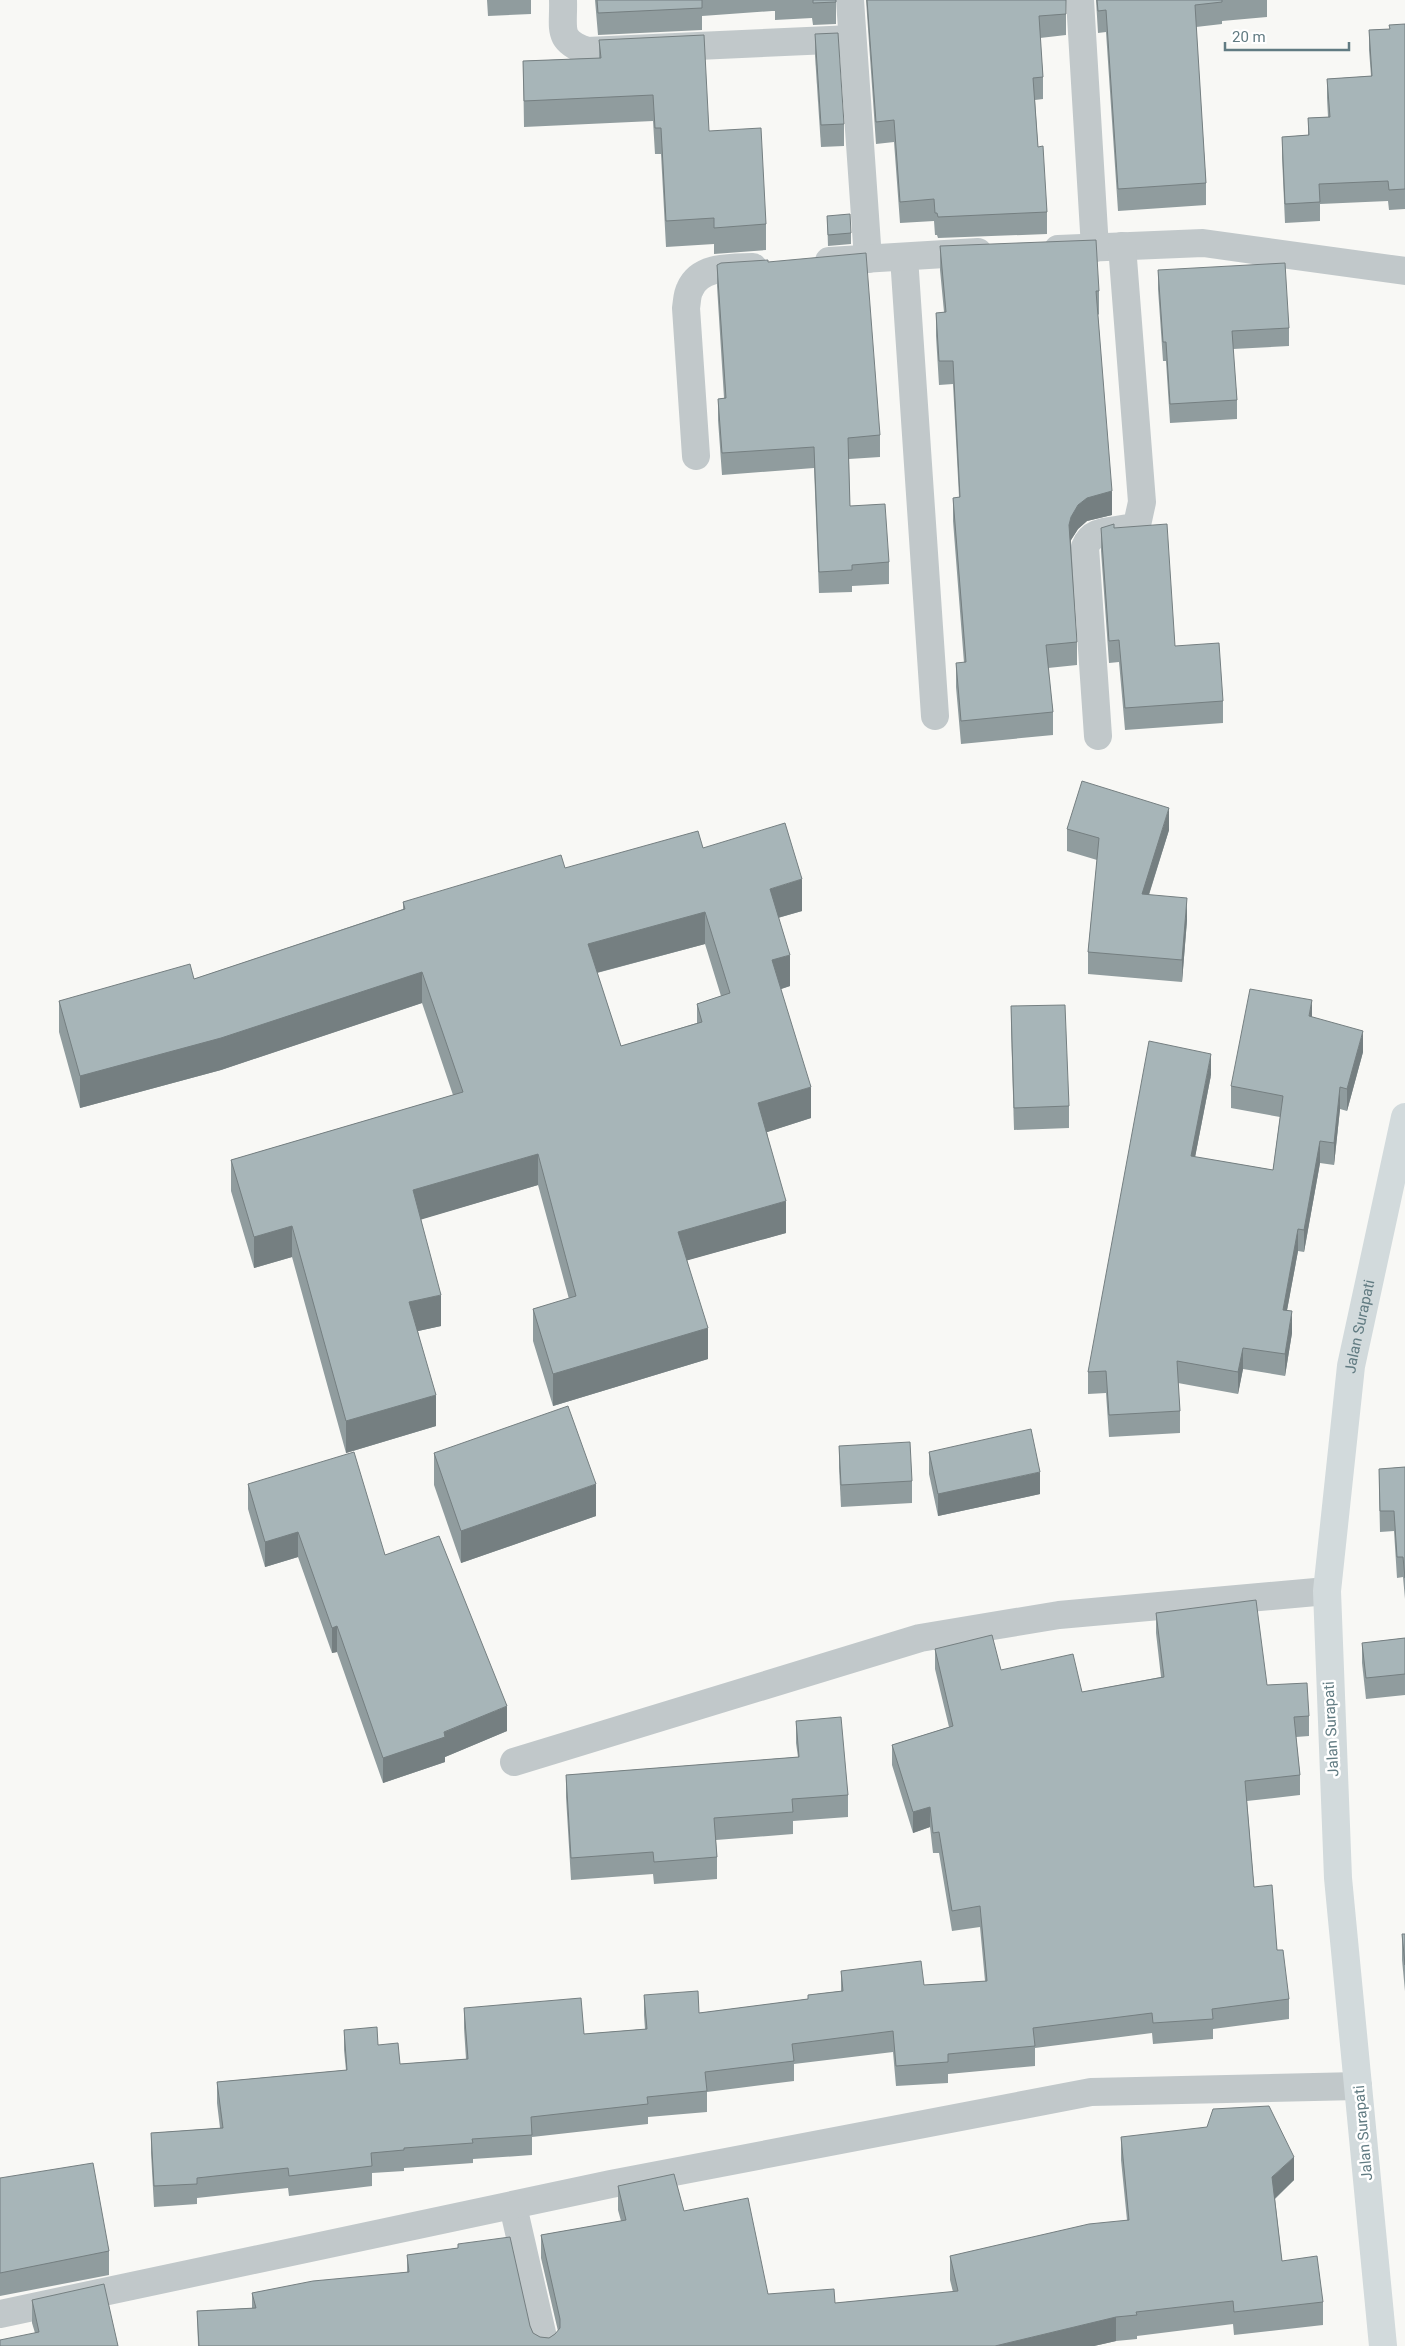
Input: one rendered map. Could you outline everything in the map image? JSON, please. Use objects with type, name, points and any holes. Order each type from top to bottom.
[{"type":"street","points":[[563,0],[564,37],[571,46],[587,51],[852,39]]},
{"type":"street","points":[[850,0],[868,259]]},
{"type":"street","points":[[1080,0],[1095,248]]},
{"type":"street","points":[[1028,250],[1203,243],[1405,270]]},
{"type":"street","points":[[1098,736],[1085,546],[1088,539],[1094,534],[1128,530],[1138,525],[1142,502],[1122,246]]},
{"type":"street","points":[[802,263],[1000,251]]},
{"type":"street","points":[[904,257],[935,716]]},
{"type":"street","points":[[696,456],[686,308],[690,288],[701,275],[717,269],[774,265]]},
{"type":"street","name":"Jalan Surapati","points":[[1383,2346],[1338,1878],[1326,1591],[1351,1366],[1405,1117]]},
{"type":"street","points":[[514,1762],[920,1638],[1059,1615],[1326,1591]]},
{"type":"street","points":[[0,2314],[611,2184],[1091,2092],[1358,2086]]},
{"type":"street","points":[[513,2206],[545,2346]]},
{"type":"building","points":[[597,0],[702,0],[702,8],[598,13]]},
{"type":"building","points":[[813,0],[836,0],[836,2],[813,3]]},
{"type":"building","points":[[867,0],[1066,0],[1066,14],[1039,16],[1043,77],[1033,78],[1038,147],[1043,146],[1047,212],[938,217],[937,213],[935,213],[934,199],[900,202],[894,120],[876,122]]},
{"type":"building","points":[[1097,0],[1222,0],[1222,2],[1195,5],[1206,183],[1118,189],[1106,10],[1098,11]]},
{"type":"building","points":[[1405,24],[1405,189],[1389,190],[1388,181],[1319,184],[1320,202],[1285,204],[1282,137],[1309,135],[1308,118],[1330,117],[1327,79],[1372,76],[1369,30],[1390,29],[1389,25]]},
{"type":"building","points":[[838,33],[844,124],[821,125],[815,34]]},
{"type":"building","points":[[704,35],[709,131],[761,128],[766,224],[714,228],[714,218],[666,221],[661,128],[655,128],[653,95],[524,101],[523,61],[601,58],[599,40]]},
{"type":"building","points":[[850,214],[851,233],[828,235],[827,216]]},
{"type":"building","points":[[1096,240],[1099,291],[1096,291],[1112,491],[1087,498],[1078,505],[1069,525],[1077,642],[1046,645],[1053,712],[961,721],[956,663],[966,662],[953,498],[960,497],[953,361],[939,361],[936,313],[946,312],[940,246]]},
{"type":"building","points":[[866,253],[880,435],[848,438],[850,506],[885,504],[889,562],[852,565],[852,570],[819,572],[814,447],[722,453],[718,399],[726,398],[717,265],[721,263],[768,260],[768,262]]},
{"type":"building","points":[[1285,263],[1289,328],[1232,331],[1237,400],[1170,404],[1166,342],[1163,342],[1158,270]]},
{"type":"building","points":[[1114,524],[1114,528],[1167,524],[1175,646],[1219,643],[1223,701],[1125,708],[1119,640],[1109,641],[1101,528]]},
{"type":"building","points":[[1082,781],[1169,808],[1142,894],[1187,898],[1182,960],[1088,952],[1099,838],[1067,829]]},
{"type":"building","points":[[785,823],[802,879],[770,889],[790,955],[772,960],[811,1087],[758,1103],[786,1201],[678,1232],[708,1328],[553,1374],[533,1309],[576,1296],[538,1154],[413,1190],[441,1295],[409,1302],[436,1395],[346,1421],[292,1226],[254,1237],[231,1160],[463,1092],[422,972],[221,1038],[80,1076],[59,1001],[190,964],[194,979],[405,909],[403,902],[561,855],[565,868],[698,831],[703,848]],"holes":[[[705,912],[730,993],[697,1004],[702,1022],[621,1046],[588,944]]]},
{"type":"building","points":[[1250,989],[1312,1000],[1309,1016],[1363,1031],[1347,1089],[1340,1087],[1334,1143],[1320,1141],[1304,1230],[1298,1229],[1283,1310],[1292,1311],[1285,1354],[1243,1348],[1238,1372],[1177,1361],[1180,1411],[1109,1415],[1106,1371],[1088,1372],[1149,1041],[1211,1054],[1191,1156],[1273,1170],[1283,1096],[1231,1086]]},
{"type":"building","points":[[1065,1005],[1069,1106],[1014,1108],[1011,1006]]},
{"type":"building","points":[[568,1406],[596,1484],[461,1531],[434,1453]]},
{"type":"building","points":[[1031,1429],[1040,1472],[938,1494],[929,1452]]},
{"type":"building","points":[[910,1442],[912,1481],[841,1485],[839,1446]]},
{"type":"building","points":[[354,1452],[385,1555],[439,1536],[507,1706],[444,1732],[445,1737],[383,1758],[337,1626],[332,1628],[298,1532],[265,1542],[248,1484]]},
{"type":"building","points":[[1405,1467],[1405,1578],[1403,1557],[1397,1557],[1394,1511],[1380,1511],[1379,1469]]},
{"type":"building","points":[[1256,1600],[1267,1685],[1307,1683],[1309,1716],[1294,1717],[1300,1775],[1245,1781],[1254,1887],[1272,1885],[1277,1950],[1283,1950],[1289,1999],[1212,2009],[1213,2019],[1153,2023],[1152,2013],[1033,2028],[1035,2046],[948,2054],[948,2062],[896,2066],[893,2031],[792,2044],[794,2061],[705,2072],[707,2091],[647,2097],[648,2104],[531,2117],[532,2135],[472,2139],[473,2143],[404,2148],[404,2150],[371,2153],[372,2166],[289,2176],[288,2168],[197,2178],[197,2184],[154,2186],[151,2133],[223,2128],[217,2082],[347,2070],[344,2030],[377,2027],[378,2045],[398,2043],[400,2064],[468,2059],[464,2008],[581,1998],[584,2034],[647,2029],[644,1995],[698,1991],[699,2013],[808,1999],[808,1995],[843,1991],[841,1971],[921,1961],[924,1985],[987,1981],[980,1906],[952,1911],[939,1832],[933,1833],[930,1807],[913,1812],[892,1745],[953,1726],[935,1649],[992,1635],[1001,1670],[1073,1654],[1082,1692],[1164,1677],[1156,1613]]},
{"type":"building","points":[[1405,1638],[1405,1674],[1366,1678],[1362,1643]]},
{"type":"building","points":[[841,1717],[848,1795],[792,1799],[793,1812],[714,1818],[717,1857],[654,1862],[653,1852],[571,1858],[566,1775],[799,1757],[796,1721]]},
{"type":"building","points":[[1402,1934],[1405,1934],[1405,1965]]},
{"type":"building","points":[[1269,2106],[1294,2157],[1272,2177],[1282,2261],[1317,2256],[1323,2302],[1234,2312],[1233,2301],[1136,2312],[1137,2315],[1116,2317],[995,2346],[199,2346],[197,2311],[256,2308],[252,2293],[313,2281],[409,2272],[407,2255],[458,2248],[458,2244],[510,2237],[530,2326],[533,2333],[540,2337],[549,2338],[560,2328],[560,2319],[541,2235],[626,2220],[618,2186],[674,2174],[684,2211],[748,2198],[768,2294],[834,2289],[835,2303],[958,2291],[950,2256],[1089,2224],[1129,2220],[1121,2137],[1207,2127],[1213,2109]]},
{"type":"building","points":[[93,2163],[109,2251],[0,2273],[0,2178]]},
{"type":"building","points":[[104,2284],[118,2346],[0,2346],[0,2340],[39,2332],[32,2300]]}]
